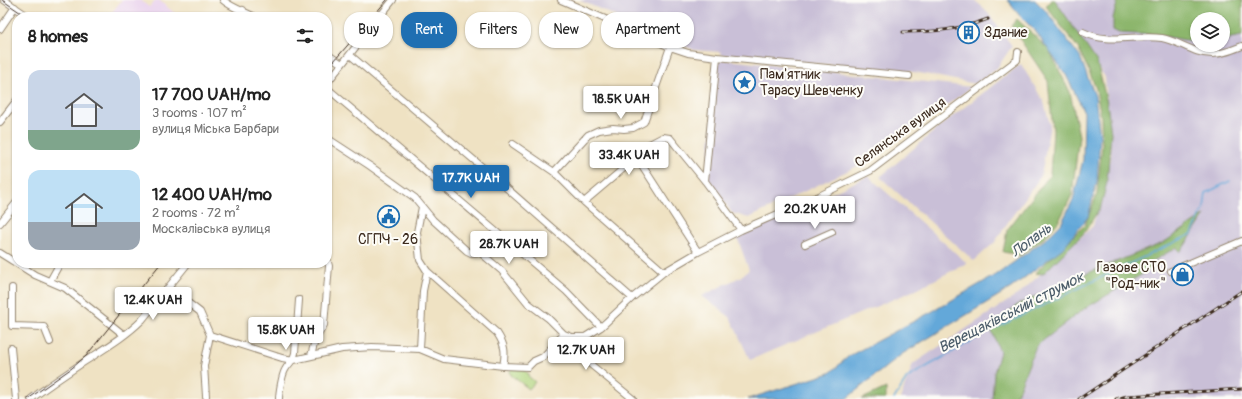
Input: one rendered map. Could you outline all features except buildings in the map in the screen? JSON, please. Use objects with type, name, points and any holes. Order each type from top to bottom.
[{"type":"street","points":[[4,0],[22,12]]},
{"type":"street","points":[[223,0],[232,6],[246,12]]},
{"type":"street","points":[[332,77],[393,0]]},
{"type":"street","points":[[561,0],[601,17]]},
{"type":"street","points":[[0,29],[15,7]]},
{"type":"street","points":[[1083,32],[1104,39],[1149,37],[1162,38],[1171,40],[1201,53],[1211,54],[1222,53],[1242,46]]},
{"type":"street","points":[[554,172],[588,136],[599,130],[633,128],[644,122],[670,48]]},
{"type":"street","points":[[673,48],[688,53],[717,58],[909,76]]},
{"type":"street","name":"Селянська вулиця","points":[[586,337],[664,272],[698,252],[741,230],[817,197],[870,171],[1017,60],[1018,52]]},
{"type":"street","points":[[350,55],[494,177],[632,298]]},
{"type":"street","points":[[332,57],[342,64]]},
{"type":"street","points":[[705,181],[717,58]]},
{"type":"street","points":[[332,92],[566,291],[600,326]]},
{"type":"street","points":[[0,122],[12,106]]},
{"type":"street","points":[[584,202],[630,163],[638,159],[644,147],[663,137],[670,138],[705,181],[741,230]]},
{"type":"street","points":[[332,141],[415,198],[433,220],[468,251],[482,254],[502,271],[528,303],[548,318],[564,334],[572,337],[586,337]]},
{"type":"street","points":[[513,144],[554,172],[584,202],[664,272]]},
{"type":"street","points":[[638,159],[698,252]]},
{"type":"street","points":[[422,207],[418,232],[420,260],[427,271],[497,333],[504,343],[505,358],[503,366]]},
{"type":"street","points":[[0,223],[12,208]]},
{"type":"street","points":[[805,244],[832,232]]},
{"type":"street","points":[[1171,271],[1242,242]]},
{"type":"street","points":[[0,253],[12,261]]},
{"type":"street","points":[[24,268],[35,275],[65,288],[124,336]]},
{"type":"street","points":[[50,281],[57,268]]},
{"type":"street","points":[[31,399],[124,336],[142,320],[184,268]]},
{"type":"street","points":[[311,356],[315,340],[324,325],[329,268]]},
{"type":"street","points":[[420,349],[423,291],[427,271]]},
{"type":"street","points":[[12,288],[12,326],[44,327],[50,342]]},
{"type":"street","points":[[169,288],[200,312],[210,335],[204,366],[206,396]]},
{"type":"street","points":[[285,369],[294,360],[299,300]]},
{"type":"street","points":[[210,335],[282,358],[294,360],[342,349],[372,347],[420,349],[444,359],[503,366],[528,367],[534,361],[543,357],[564,334]]},
{"type":"street","points":[[586,337],[578,346],[577,350],[580,355],[633,399]]},
{"type":"street","points":[[11,348],[16,399]]},
{"type":"street","points":[[279,399],[285,369],[282,358]]},
{"type":"shaded area","points":[[122,0],[140,0],[149,7],[156,0],[159,0],[173,12],[112,12]]},
{"type":"shaded area","points":[[579,0],[974,0],[985,9],[1012,46],[997,68],[976,84],[914,72],[721,55],[721,52],[694,50],[689,48],[694,48],[694,12],[607,12]]},
{"type":"shaded area","points":[[1050,0],[1242,0],[1242,399],[900,399],[913,364],[1020,293],[1093,226],[1111,155],[1105,77]]},
{"type":"shaded area","points":[[718,59],[972,87],[870,160],[749,218],[732,213],[707,177]]},
{"type":"shaded area","points":[[1021,64],[1044,102],[1050,125],[1041,176],[995,242],[974,261],[880,177],[945,122]]},
{"type":"shaded area","points":[[868,176],[967,263],[915,290],[750,360],[730,317],[702,296],[740,277],[749,270],[737,237]]},
{"type":"green space","points":[[1051,0],[1055,0],[1097,62],[1107,103],[1111,133],[1107,182],[1101,206],[1084,233],[1043,274],[1035,273],[1085,225],[1097,194],[1102,145],[1101,117],[1096,89],[1078,48],[1046,6]]},
{"type":"green space","points":[[1118,0],[1242,0],[1242,36],[1230,39],[1230,12],[1190,12],[1190,41],[1157,35],[1119,33],[1113,30],[1113,18]]},
{"type":"green space","points":[[1017,19],[1049,50],[1070,92],[1079,136],[1072,195],[1059,221],[1044,238],[1020,255],[1003,252],[1007,230],[1050,175],[1053,131],[1048,81],[1011,26]]},
{"type":"green space","points":[[1205,215],[1180,252],[1177,247],[1148,264],[1151,269],[1084,309],[1036,346],[1018,392],[1013,399],[992,399],[994,373],[1000,352],[990,326],[1019,304],[1075,278],[1163,243]]},
{"type":"green space","points":[[511,368],[517,368],[519,370],[521,368],[529,374],[528,376],[535,382],[529,389],[511,375]]},
{"type":"green space","points":[[886,388],[886,399],[862,399]]},
{"type":"water","points":[[1007,0],[1035,0],[1047,12],[1080,57],[1095,96],[1100,136],[1097,182],[1088,217],[1063,248],[1011,288],[902,354],[846,399],[748,399],[830,373],[849,356],[933,311],[999,273],[1047,238],[1061,224],[1073,200],[1083,160],[1084,112],[1066,75],[1036,32]]},
{"type":"waterway","name":"Верещаківський струмок","points":[[894,399],[907,378],[987,332],[1192,234],[1204,208],[1206,193],[1230,181]]},
{"type":"tram line","points":[[2,0],[20,12]]},
{"type":"tram line","points":[[332,63],[387,0]]},
{"type":"tram line","points":[[28,399],[72,368],[86,356],[157,268]]},
{"type":"railway","points":[[903,32],[946,30],[967,26],[988,19]]},
{"type":"railway","points":[[1079,399],[1242,291]]},
{"type":"railway","points":[[1116,399],[1127,396],[1242,389]]},
{"type":"place","name":"Здание","points":[[968,32]]},
{"type":"place","name":"Пам'ятник Тарасу Шевченку","points":[[745,82]]},
{"type":"place","name":"СГПЧ - 26","points":[[388,217]]},
{"type":"place","name":"Газове СТО \"Род-ник\"","points":[[1182,275]]},
{"type":"water label","name":"Лопань","points":[[1031,240]]}]
